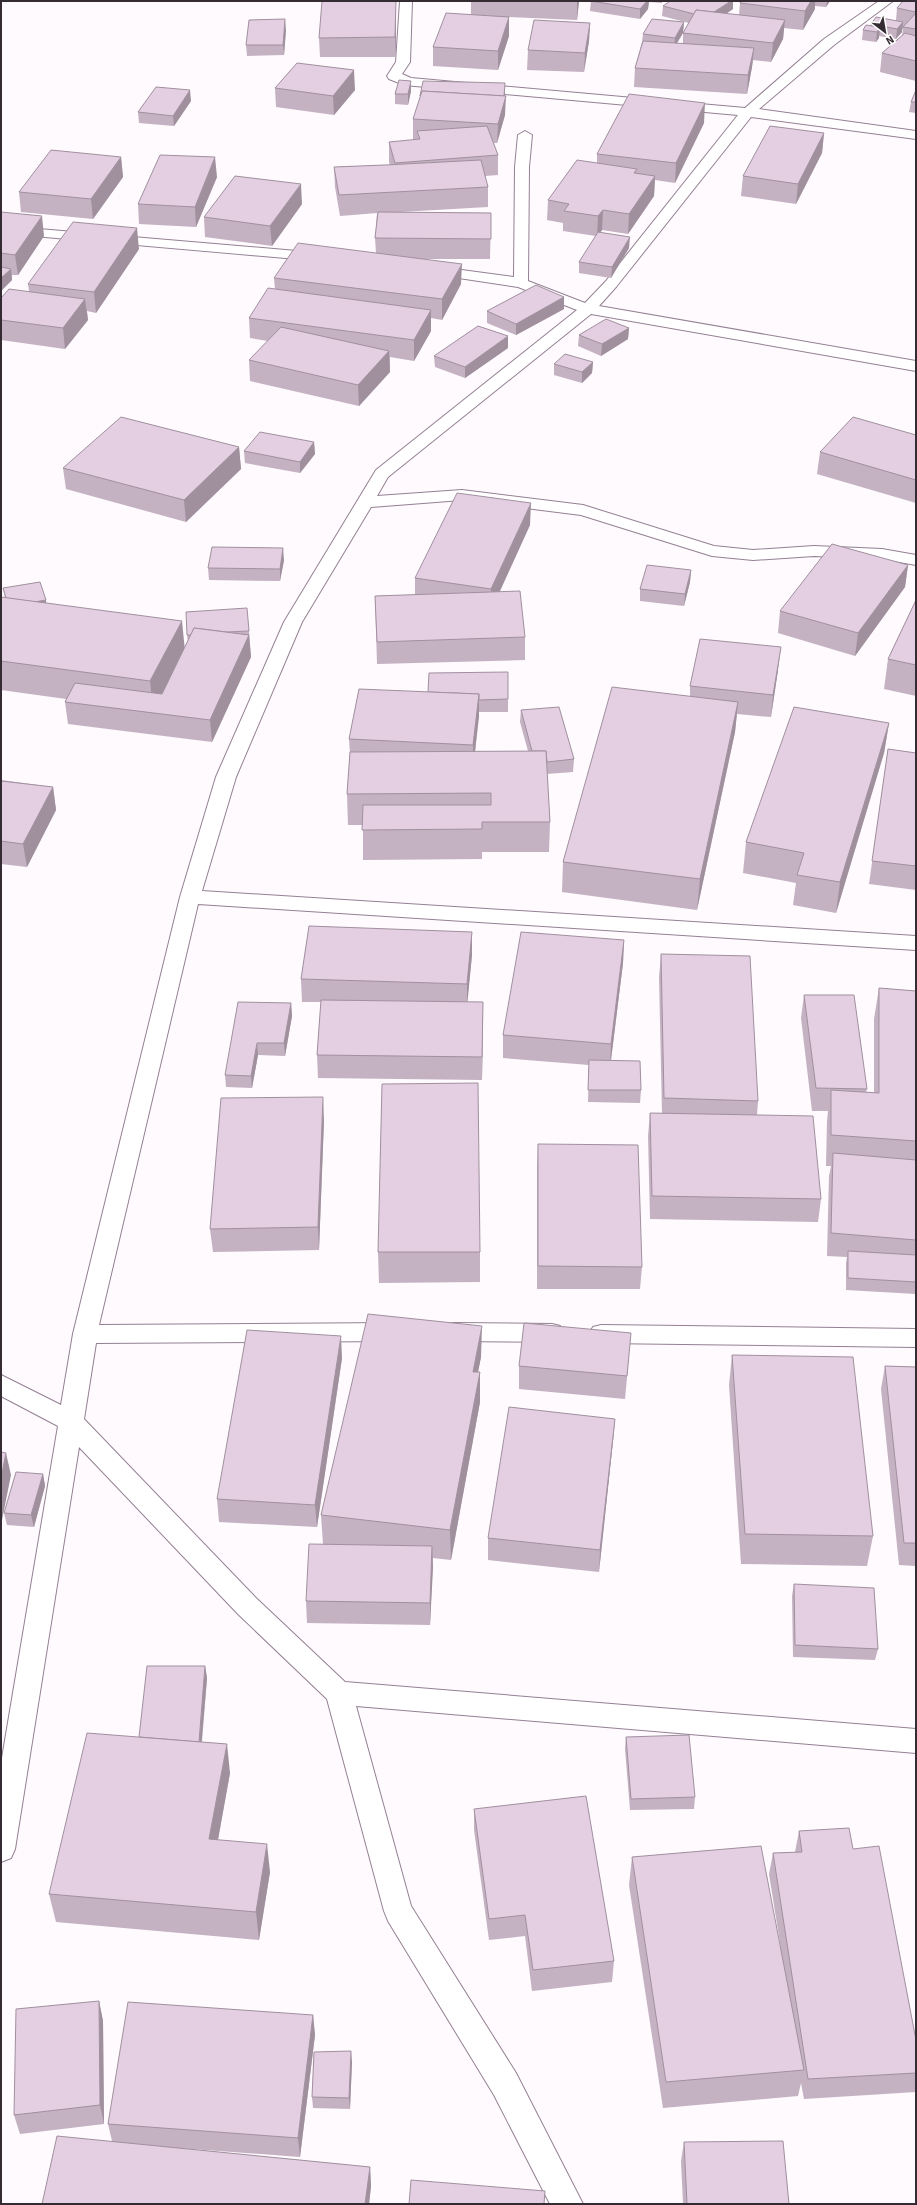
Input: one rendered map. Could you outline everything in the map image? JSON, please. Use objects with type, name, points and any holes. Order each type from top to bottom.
[{"type":"street","points":[[406,1],[403,62],[394,76],[409,82],[748,112],[916,135]]},
{"type":"street","points":[[1,1849],[85,1334],[190,897],[226,777],[293,622],[382,474],[588,309],[611,284],[748,112],[829,42],[887,1]]},
{"type":"street","points":[[521,283],[522,166],[524,135]]},
{"type":"street","points":[[27,232],[337,258]]},
{"type":"street","points":[[416,268],[521,283],[588,309],[916,366]]},
{"type":"street","points":[[364,502],[462,495],[583,510],[712,551],[753,555],[822,551],[882,554],[916,560]]},
{"type":"street","points":[[190,897],[916,943]]},
{"type":"street","points":[[85,1334],[422,1332],[916,1338]]},
{"type":"street","points":[[1,1385],[71,1422],[247,1606],[339,1693],[398,1911],[505,2084],[567,2204]]},
{"type":"street","points":[[339,1693],[916,1742]]},
{"type":"building","points":[[322,1],[396,1],[395,37],[319,38]]},
{"type":"building","points":[[591,1],[647,1],[640,9]]},
{"type":"building","points":[[670,1],[731,1],[714,12],[696,10],[694,14],[663,6]]},
{"type":"building","points":[[741,1],[811,1],[805,11],[740,3]]},
{"type":"building","points":[[903,1],[916,1],[916,12],[897,8]]},
{"type":"building","points":[[696,10],[785,20],[773,43],[683,33]]},
{"type":"building","points":[[446,13],[509,17],[498,51],[433,47]]},
{"type":"building","points":[[915,14],[916,29],[903,27]]},
{"type":"building","points":[[876,17],[903,22],[897,29],[871,24]]},
{"type":"building","points":[[285,19],[283,45],[246,45],[249,20]]},
{"type":"building","points":[[652,19],[684,22],[675,38],[643,34]]},
{"type":"building","points":[[534,20],[590,23],[585,53],[528,50]]},
{"type":"building","points":[[866,25],[880,27],[877,32],[863,30]]},
{"type":"building","points":[[905,33],[916,36],[916,61],[882,53]]},
{"type":"building","points":[[643,41],[754,48],[748,75],[635,68]]},
{"type":"building","points":[[297,63],[354,70],[333,96],[275,88]]},
{"type":"building","points":[[399,80],[411,81],[408,94],[395,94]]},
{"type":"building","points":[[423,81],[505,83],[504,96],[422,91],[420,96]]},
{"type":"building","points":[[156,87],[190,90],[173,116],[138,112]]},
{"type":"building","points":[[916,90],[916,102],[911,102]]},
{"type":"building","points":[[422,91],[506,96],[498,124],[413,119]]},
{"type":"building","points":[[629,94],[705,103],[676,163],[597,154]]},
{"type":"building","points":[[487,126],[498,155],[395,163],[389,142],[420,139],[417,131]]},
{"type":"building","points":[[770,126],[824,133],[798,184],[743,176]]},
{"type":"building","points":[[51,150],[121,157],[91,199],[19,192]]},
{"type":"building","points":[[160,155],[215,157],[195,207],[138,204]]},
{"type":"building","points":[[481,160],[488,187],[339,195],[334,167],[385,165]]},
{"type":"building","points":[[577,160],[637,169],[634,173],[655,176],[629,214],[603,210],[598,216],[564,211],[569,204],[548,200]]},
{"type":"building","points":[[235,176],[301,184],[270,226],[204,217]]},
{"type":"building","points":[[1,212],[42,216],[15,255],[1,253]]},
{"type":"building","points":[[378,212],[491,213],[491,239],[375,238]]},
{"type":"building","points":[[73,222],[137,228],[94,292],[28,284]]},
{"type":"building","points":[[598,232],[630,237],[612,267],[579,262]]},
{"type":"building","points":[[298,243],[462,264],[442,299],[274,278]]},
{"type":"building","points":[[1,267],[11,269],[1,278]]},
{"type":"building","points":[[536,285],[564,297],[516,324],[487,311]]},
{"type":"building","points":[[268,288],[431,310],[414,340],[249,318]]},
{"type":"building","points":[[9,289],[85,299],[63,328],[1,320],[1,298]]},
{"type":"building","points":[[606,319],[629,328],[602,344],[579,335]]},
{"type":"building","points":[[478,326],[508,336],[465,367],[434,356]]},
{"type":"building","points":[[281,327],[389,351],[358,385],[249,360]]},
{"type":"building","points":[[565,354],[593,362],[582,372],[554,364]]},
{"type":"building","points":[[121,417],[239,447],[184,500],[63,468]]},
{"type":"building","points":[[853,417],[916,435],[916,480],[820,452]]},
{"type":"building","points":[[260,432],[314,442],[300,462],[244,451]]},
{"type":"building","points":[[457,493],[531,503],[491,589],[415,578]]},
{"type":"building","points":[[832,544],[908,565],[858,633],[780,611]]},
{"type":"building","points":[[212,547],[283,548],[280,569],[208,568]]},
{"type":"building","points":[[647,565],[691,570],[685,594],[640,589]]},
{"type":"building","points":[[40,582],[46,600],[34,602],[6,598],[3,588]]},
{"type":"building","points":[[520,591],[525,637],[377,642],[375,596]]},
{"type":"building","points":[[1,597],[182,621],[150,681],[1,661]]},
{"type":"building","points":[[916,600],[916,665],[888,659]]},
{"type":"building","points":[[247,608],[249,631],[226,632],[194,628],[191,635],[187,635],[186,612]]},
{"type":"building","points":[[194,628],[249,635],[210,720],[65,702],[75,683],[162,694]]},
{"type":"building","points":[[700,639],[781,647],[773,695],[690,686]]},
{"type":"building","points":[[508,672],[508,699],[479,700],[479,694],[428,692],[429,673]]},
{"type":"building","points":[[612,687],[738,702],[700,879],[563,862]]},
{"type":"building","points":[[359,689],[479,694],[473,745],[349,739]]},
{"type":"building","points":[[559,707],[574,759],[547,762],[546,751],[532,751],[521,710]]},
{"type":"building","points":[[794,707],[889,723],[840,882],[797,875],[804,853],[746,842]]},
{"type":"building","points":[[888,749],[916,753],[916,866],[872,861]]},
{"type":"building","points":[[546,751],[550,822],[482,822],[482,829],[362,830],[363,805],[491,805],[491,793],[347,794],[350,752]]},
{"type":"building","points":[[1,781],[53,787],[23,844],[1,841]]},
{"type":"building","points":[[309,926],[472,932],[467,984],[301,979]]},
{"type":"building","points":[[521,932],[624,940],[611,1044],[503,1035]]},
{"type":"building","points":[[661,954],[750,956],[758,1101],[664,1098]]},
{"type":"building","points":[[879,988],[916,991],[916,1141],[831,1135],[831,1090],[879,1093]]},
{"type":"building","points":[[804,995],[854,995],[867,1089],[816,1088]]},
{"type":"building","points":[[321,1000],[483,1002],[482,1057],[317,1055]]},
{"type":"building","points":[[238,1002],[291,1003],[284,1043],[257,1043],[251,1076],[225,1075]]},
{"type":"building","points":[[589,1060],[640,1061],[641,1090],[588,1090]]},
{"type":"building","points":[[478,1083],[480,1252],[378,1252],[382,1084]]},
{"type":"building","points":[[323,1097],[318,1227],[210,1229],[221,1098]]},
{"type":"building","points":[[650,1113],[813,1116],[821,1199],[652,1196]]},
{"type":"building","points":[[538,1144],[638,1145],[642,1267],[538,1266]]},
{"type":"building","points":[[833,1153],[916,1160],[916,1240],[831,1233]]},
{"type":"building","points":[[848,1251],[916,1255],[916,1282],[848,1278]]},
{"type":"building","points":[[368,1314],[482,1326],[473,1372],[480,1372],[450,1530],[321,1515]]},
{"type":"building","points":[[524,1323],[631,1333],[627,1376],[519,1366]]},
{"type":"building","points":[[247,1330],[341,1336],[315,1505],[217,1499]]},
{"type":"building","points":[[732,1355],[853,1357],[873,1536],[745,1534]]},
{"type":"building","points":[[885,1366],[916,1367],[916,1543],[904,1543]]},
{"type":"building","points":[[509,1407],[615,1419],[600,1550],[488,1538]]},
{"type":"building","points":[[1,1452],[6,1453],[1,1478]]},
{"type":"building","points":[[16,1472],[43,1474],[31,1515],[4,1513]]},
{"type":"building","points":[[309,1544],[432,1546],[430,1603],[306,1601]]},
{"type":"building","points":[[794,1584],[874,1588],[878,1649],[795,1645]]},
{"type":"building","points":[[147,1666],[205,1666],[199,1742],[139,1737]]},
{"type":"building","points":[[87,1733],[227,1744],[209,1839],[267,1844],[256,1912],[49,1894]]},
{"type":"building","points":[[689,1735],[695,1797],[631,1799],[626,1737]]},
{"type":"building","points":[[586,1796],[614,1961],[533,1970],[525,1915],[489,1919],[474,1809]]},
{"type":"building","points":[[849,1828],[853,1849],[879,1846],[916,2040],[916,2073],[808,2079],[773,1853],[802,1852],[799,1831]]},
{"type":"building","points":[[761,1846],[804,2070],[666,2082],[632,1857]]},
{"type":"building","points":[[99,2001],[100,2105],[14,2115],[16,2009]]},
{"type":"building","points":[[128,2002],[313,2015],[298,2138],[108,2124]]},
{"type":"building","points":[[351,2051],[349,2098],[312,2097],[314,2052]]},
{"type":"building","points":[[57,2136],[370,2167],[365,2204],[42,2204]]},
{"type":"building","points":[[783,2141],[789,2204],[687,2204],[684,2142]]},
{"type":"building","points":[[411,2180],[545,2191],[544,2204],[409,2204]]}]
